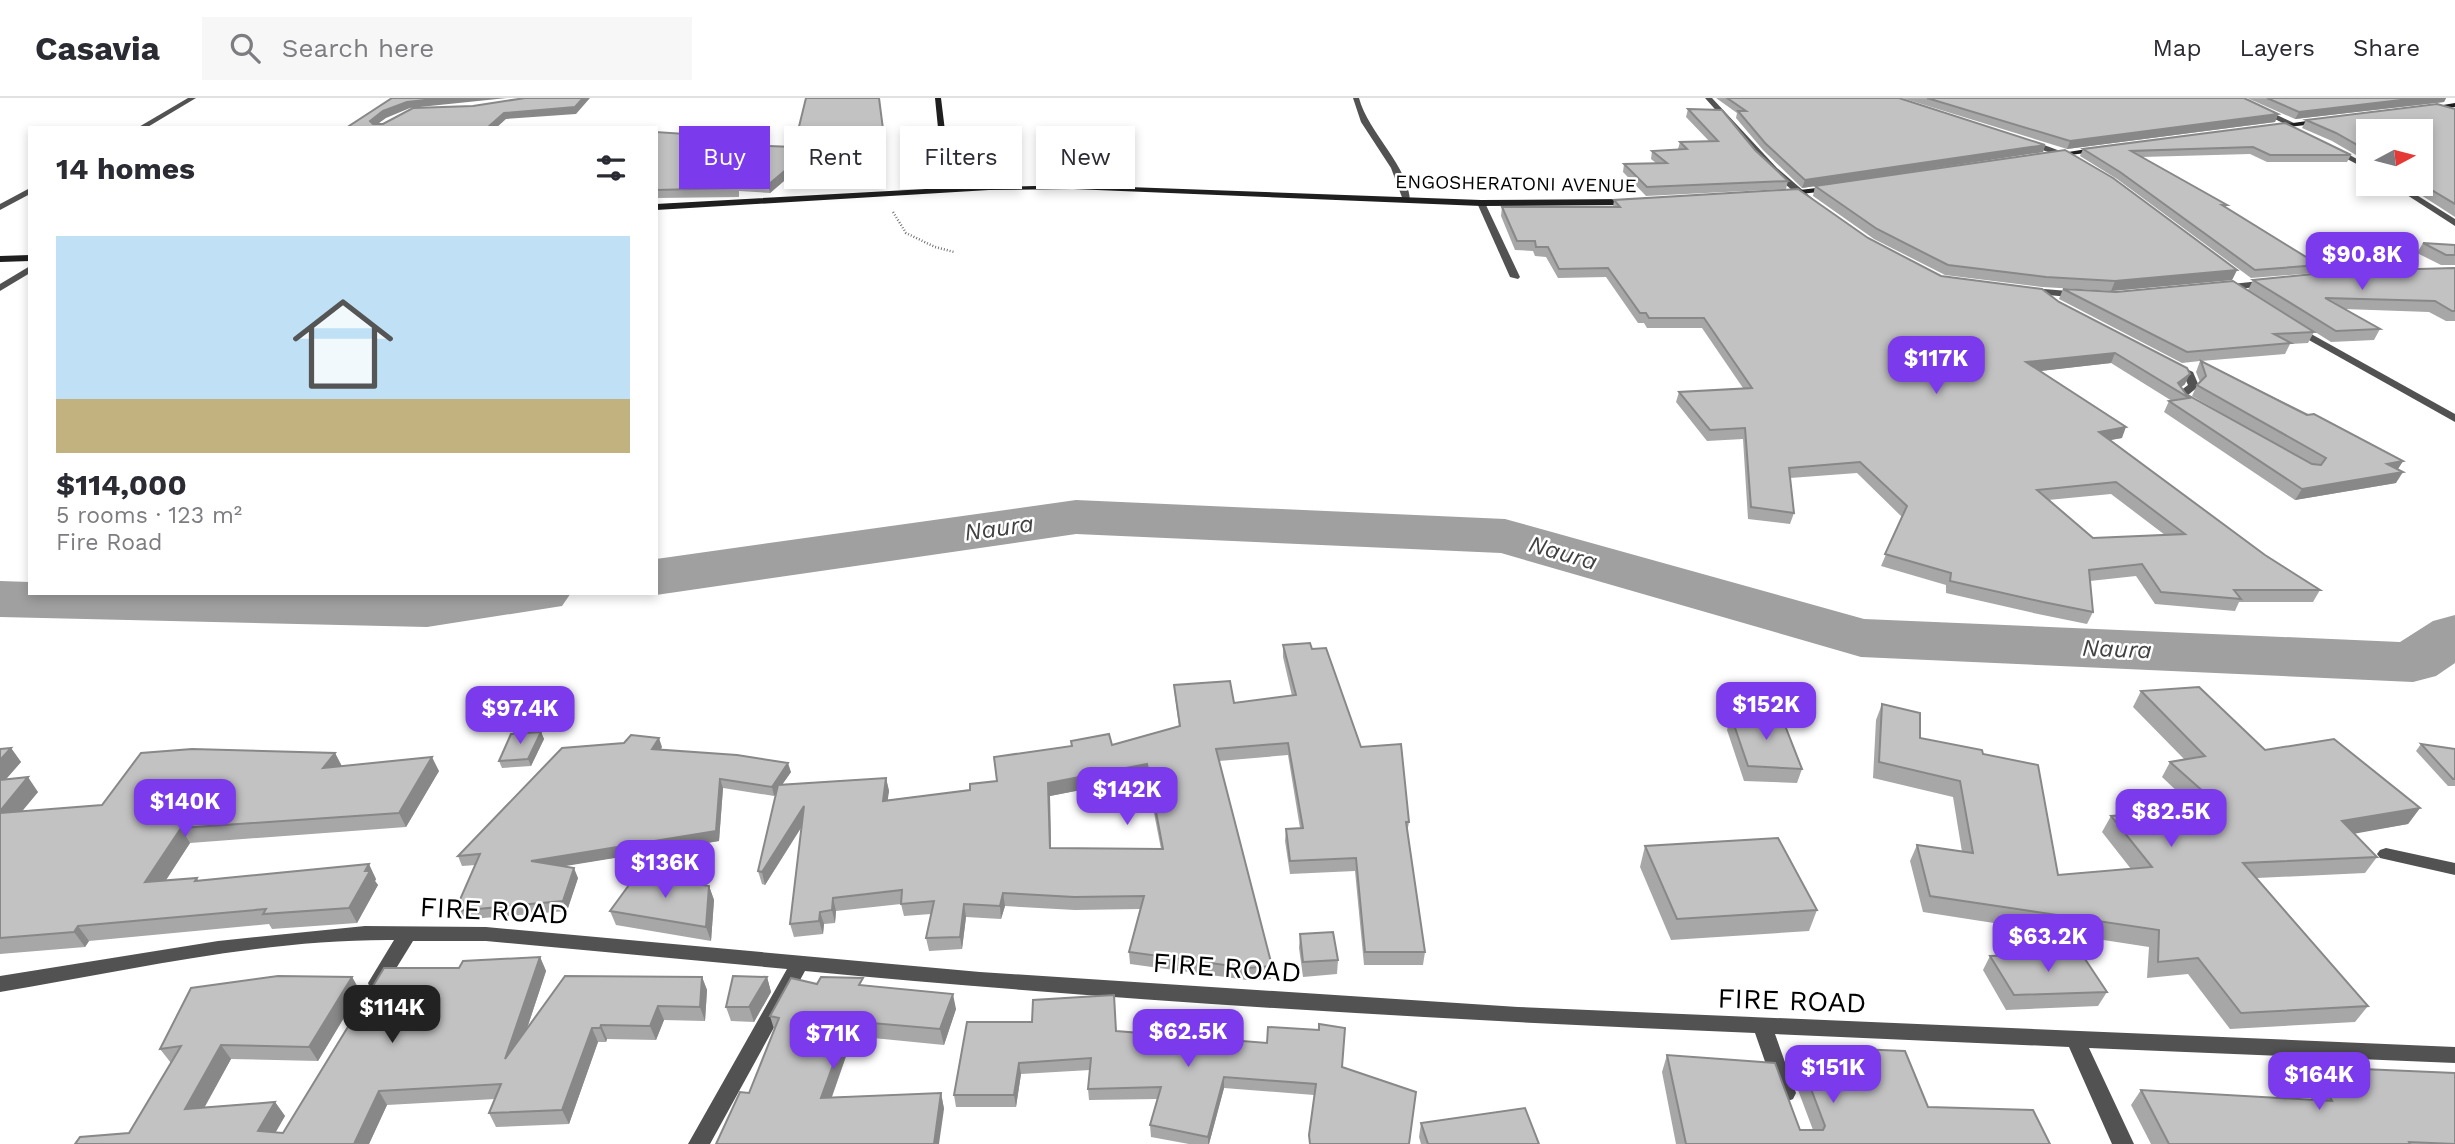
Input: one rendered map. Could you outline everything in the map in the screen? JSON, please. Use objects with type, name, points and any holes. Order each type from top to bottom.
[{"type":"street","points":[[144,126],[194,98]]},
{"type":"street","points":[[938,98],[948,190]]},
{"type":"street","points":[[1356,98],[1358,108],[1394,168],[1407,200]]},
{"type":"street","points":[[1708,98],[1726,115],[1758,154],[1820,209]]},
{"type":"street","points":[[2235,98],[2304,133]]},
{"type":"street","points":[[2455,105],[2428,108],[2455,113]]},
{"type":"street","points":[[2260,128],[2335,119]]},
{"type":"street","points":[[2019,139],[2081,162]]},
{"type":"street","points":[[2328,145],[2356,161]]},
{"type":"street","points":[[2037,157],[2112,147]]},
{"type":"street","points":[[1772,195],[1846,186]]},
{"type":"street","name":"ENGOSHERATONI AVENUE","points":[[658,207],[948,190],[1097,187],[1481,203],[1639,202]]},
{"type":"street","points":[[0,207],[28,191]]},
{"type":"street","points":[[2412,196],[2455,223]]},
{"type":"street","points":[[17,198],[28,198]]},
{"type":"street","points":[[1481,203],[1515,277]]},
{"type":"street","points":[[0,259],[28,258]]},
{"type":"street","points":[[0,288],[28,270]]},
{"type":"street","points":[[2231,274],[2249,285]]},
{"type":"street","points":[[2218,288],[2274,283]]},
{"type":"street","points":[[2232,287],[2254,301]]},
{"type":"street","points":[[2015,289],[2090,296]]},
{"type":"street","points":[[2042,293],[2059,307]]},
{"type":"street","points":[[2286,322],[2455,419]]},
{"type":"street","points":[[2165,362],[2189,374],[2194,386],[2182,394],[2197,407]]},
{"type":"street","points":[[2386,854],[2455,869]]},
{"type":"street","points":[[368,999],[408,933]]},
{"type":"street","name":"FIRE ROAD","points":[[0,984],[218,948],[320,937],[408,933],[550,939],[979,980],[1410,1008],[1763,1027],[2455,1055]]},
{"type":"street","points":[[699,1144],[800,963]]},
{"type":"street","points":[[1763,1027],[1795,1118]]},
{"type":"street","points":[[2076,1040],[2123,1144]]},
{"type":"path","points":[[875,194],[894,213],[906,233],[935,247],[954,252]]},
{"type":"building","points":[[392,98],[443,98],[407,102],[383,111],[370,121],[373,124],[383,124],[413,108],[473,106],[525,98],[583,98],[575,107],[504,113],[489,126],[349,126]]},
{"type":"building","points":[[806,98],[879,98],[883,126],[799,126]]},
{"type":"building","points":[[1727,98],[1899,98],[2045,145],[1805,180],[1765,143],[1738,111],[1746,111]]},
{"type":"building","points":[[1927,98],[2244,98],[2278,114],[2070,141]]},
{"type":"building","points":[[2267,98],[2418,98],[2299,112]]},
{"type":"building","points":[[2437,104],[2455,109],[2455,204],[2433,191],[2433,119],[2356,119],[2356,144],[2306,120]]},
{"type":"building","points":[[1688,109],[1722,110],[1755,150],[1788,181],[1647,187],[1624,164],[1667,163],[1652,151],[1687,149],[1680,142],[1718,141]]},
{"type":"building","points":[[2285,123],[2351,155],[2270,155],[2253,147],[2131,151],[2227,205],[2222,205],[2319,265],[2255,270],[2120,172],[2083,149]]},
{"type":"building","points":[[658,132],[679,134],[679,189],[696,189],[658,190]]},
{"type":"building","points":[[770,146],[784,147],[784,171],[770,183]]},
{"type":"building","points":[[2065,150],[2113,178],[2237,270],[2115,281],[2046,277],[1948,265],[1877,229],[1815,186]]},
{"type":"building","points":[[1798,189],[1868,238],[1941,276],[2042,289],[2059,302],[2187,368],[2190,374],[2178,383],[2186,394],[2312,464],[2321,465],[2326,458],[2197,385],[2206,376],[2201,361],[2307,415],[2314,414],[2403,461],[2387,464],[2403,472],[2302,489],[2169,401],[2189,398],[2115,353],[2026,362],[2126,427],[2099,432],[2265,555],[2320,590],[2234,590],[2241,599],[2161,592],[2142,564],[2089,570],[2093,612],[1950,581],[1951,573],[1885,554],[1907,506],[1860,462],[1789,468],[1794,513],[1751,507],[1745,428],[1710,430],[1679,392],[1752,388],[1704,318],[1649,318],[1646,313],[1640,313],[1608,268],[1559,269],[1548,247],[1536,247],[1535,241],[1517,241],[1502,207],[1620,207],[1614,200]],"holes":[[[2116,482],[2185,534],[2093,538],[2037,490]]]},
{"type":"building","points":[[2423,243],[2455,245],[2455,255],[2446,255]]},
{"type":"building","points":[[2455,268],[2455,311],[2435,301],[2325,298],[2380,329],[2336,331],[2253,280],[2344,271]]},
{"type":"building","points":[[2233,281],[2314,332],[2274,334],[2291,343],[2187,352],[2063,289],[2116,292]]},
{"type":"building","points":[[1310,643],[1312,649],[1326,648],[1361,747],[1401,744],[1409,822],[1406,822],[1425,952],[1365,952],[1356,858],[1290,861],[1286,829],[1303,828],[1288,743],[1216,749],[1272,966],[1247,968],[1129,952],[1144,896],[1074,897],[1003,893],[1000,906],[964,904],[960,937],[926,938],[934,901],[901,904],[902,890],[833,898],[832,910],[820,912],[819,921],[790,924],[804,806],[762,872],[758,871],[778,785],[886,778],[883,801],[970,790],[970,784],[997,781],[994,757],[1072,746],[1071,741],[1109,734],[1112,745],[1180,726],[1174,685],[1230,681],[1234,703],[1296,695],[1283,645]],"holes":[[[1147,764],[1163,849],[1050,848],[1048,783]]]},
{"type":"building","points":[[2199,687],[2265,750],[2334,739],[2420,808],[2342,821],[2377,857],[2243,863],[2368,1006],[2241,1013],[2198,958],[2158,962],[2159,930],[1930,896],[1917,845],[1973,853],[1960,781],[1879,762],[1882,704],[1920,713],[1920,738],[1982,750],[1983,754],[2038,765],[2058,875],[2152,867],[2111,816],[2224,810],[2170,762],[2205,756],[2141,691]]},
{"type":"building","points":[[1731,716],[1782,718],[1802,769],[1748,766]]},
{"type":"building","points":[[541,732],[528,759],[499,761],[511,734]]},
{"type":"building","points":[[631,735],[659,738],[652,749],[737,755],[788,763],[772,787],[720,779],[716,831],[531,861],[574,868],[563,901],[455,911],[480,854],[458,856],[562,748],[624,743]]},
{"type":"building","points":[[2421,744],[2455,749],[2455,779],[2453,779]]},
{"type":"building","points":[[11,748],[0,760],[0,749]]},
{"type":"building","points":[[192,749],[335,753],[323,768],[432,757],[399,813],[181,828],[145,882],[197,878],[195,881],[369,864],[365,871],[370,871],[349,908],[263,914],[266,909],[78,926],[74,932],[0,938],[0,813],[102,805],[141,753]]},
{"type":"building","points":[[28,777],[0,811],[0,780]]},
{"type":"building","points":[[1778,838],[1817,910],[1677,919],[1645,846]]},
{"type":"building","points":[[637,874],[709,886],[706,927],[610,911]]},
{"type":"building","points":[[1333,932],[1338,960],[1303,962],[1300,934]]},
{"type":"building","points":[[2081,953],[2107,992],[2014,995],[1990,956]]},
{"type":"building","points":[[540,957],[505,1059],[565,976],[702,977],[700,1007],[658,1006],[650,1026],[601,1025],[600,1028],[592,1028],[562,1110],[489,1113],[501,1084],[379,1091],[354,1144],[75,1144],[80,1137],[129,1133],[181,1046],[160,1049],[191,988],[278,976],[352,977],[309,1047],[221,1045],[185,1109],[275,1102],[258,1131],[283,1133],[384,968],[459,968],[463,961]]},
{"type":"building","points":[[733,976],[767,977],[749,1007],[726,1007]]},
{"type":"building","points":[[821,977],[863,978],[859,985],[953,994],[940,1029],[849,1021],[821,1098],[941,1093],[934,1144],[716,1144],[740,1092],[749,1093],[779,1018],[770,1016],[791,978],[817,984]]},
{"type":"building","points":[[1114,995],[1116,1031],[1267,1043],[1268,1027],[1319,1030],[1319,1024],[1345,1028],[1342,1067],[1416,1092],[1409,1144],[1310,1144],[1316,1084],[1224,1077],[1208,1137],[1150,1125],[1161,1087],[1088,1089],[1091,1058],[1019,1063],[1014,1095],[954,1095],[967,1022],[1032,1022],[1033,1000]]},
{"type":"building","points":[[1809,1047],[1905,1051],[1928,1107],[2033,1110],[2050,1144],[1686,1144],[1667,1055],[1775,1063],[1800,1130],[1823,1130],[1825,1126],[1802,1065],[1816,1066]]},
{"type":"building","points":[[2313,1064],[2339,1068],[2455,1073],[2455,1144],[2169,1144],[2141,1090],[2332,1101]]},
{"type":"building","points":[[1525,1108],[1539,1144],[1428,1144],[1421,1123]]},
{"type":"waterway","name":"Naura","points":[[658,577],[1076,517],[1505,536],[1861,638],[2413,662],[2455,634]]},
{"type":"waterway","name":"Naura","points":[[0,599],[427,609],[527,595]]}]
